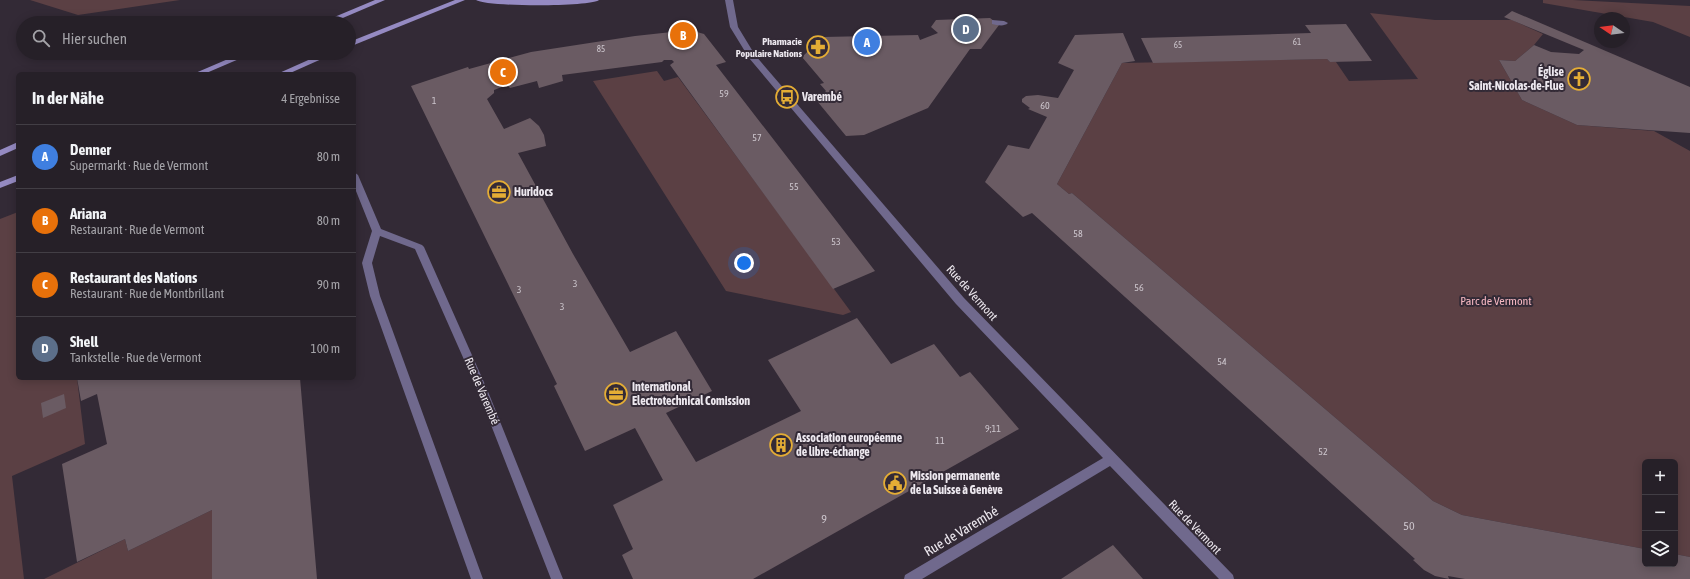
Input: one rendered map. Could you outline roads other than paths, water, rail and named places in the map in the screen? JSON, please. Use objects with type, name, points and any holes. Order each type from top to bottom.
[{"type":"main road","points":[[341,16],[381,0]]},
{"type":"main road","points":[[356,42],[461,0]]},
{"type":"main road","points":[[480,0],[520,4],[539,4],[595,0]]},
{"type":"main road","points":[[202,72],[232,60]]},
{"type":"main road","points":[[286,72],[314,60]]},
{"type":"main road","points":[[0,153],[16,146]]},
{"type":"main road","points":[[0,185],[16,179]]},
{"type":"street","name":"Rue de Vermont","points":[[729,0],[734,27],[752,56],[960,301],[1228,579]]},
{"type":"street","points":[[995,22],[1004,23]]},
{"type":"street","points":[[356,180],[377,230],[367,263],[375,296],[477,579]]},
{"type":"street","name":"Rue de Varembé","points":[[377,230],[419,247],[482,389],[557,579]]},
{"type":"street","name":"Rue de Varembé","points":[[910,579],[1111,459]]},
{"type":"place","name":"Shell","points":[[966,29]]},
{"type":"place","name":"Ariana","points":[[683,35]]},
{"type":"place","name":"Denner","points":[[867,42]]},
{"type":"place","name":"Pharmacie Populaire Nations","points":[[818,47]]},
{"type":"place","name":"Restaurant des Nations","points":[[503,72]]},
{"type":"place","name":"Église Saint-Nicolas-de-Flue","points":[[1579,79]]},
{"type":"place","name":"Varembé","points":[[787,97]]},
{"type":"place","name":"Huridocs","points":[[499,192]]},
{"type":"place","name":"International Electrotechnical Comission","points":[[616,394]]},
{"type":"place","name":"Association européenne de libre-échange","points":[[781,445]]},
{"type":"place","name":"Mission permanente de la Suisse à Genève","points":[[895,483]]},
{"type":"park label","name":"Parc de Vermont","points":[[1496,301]]}]
